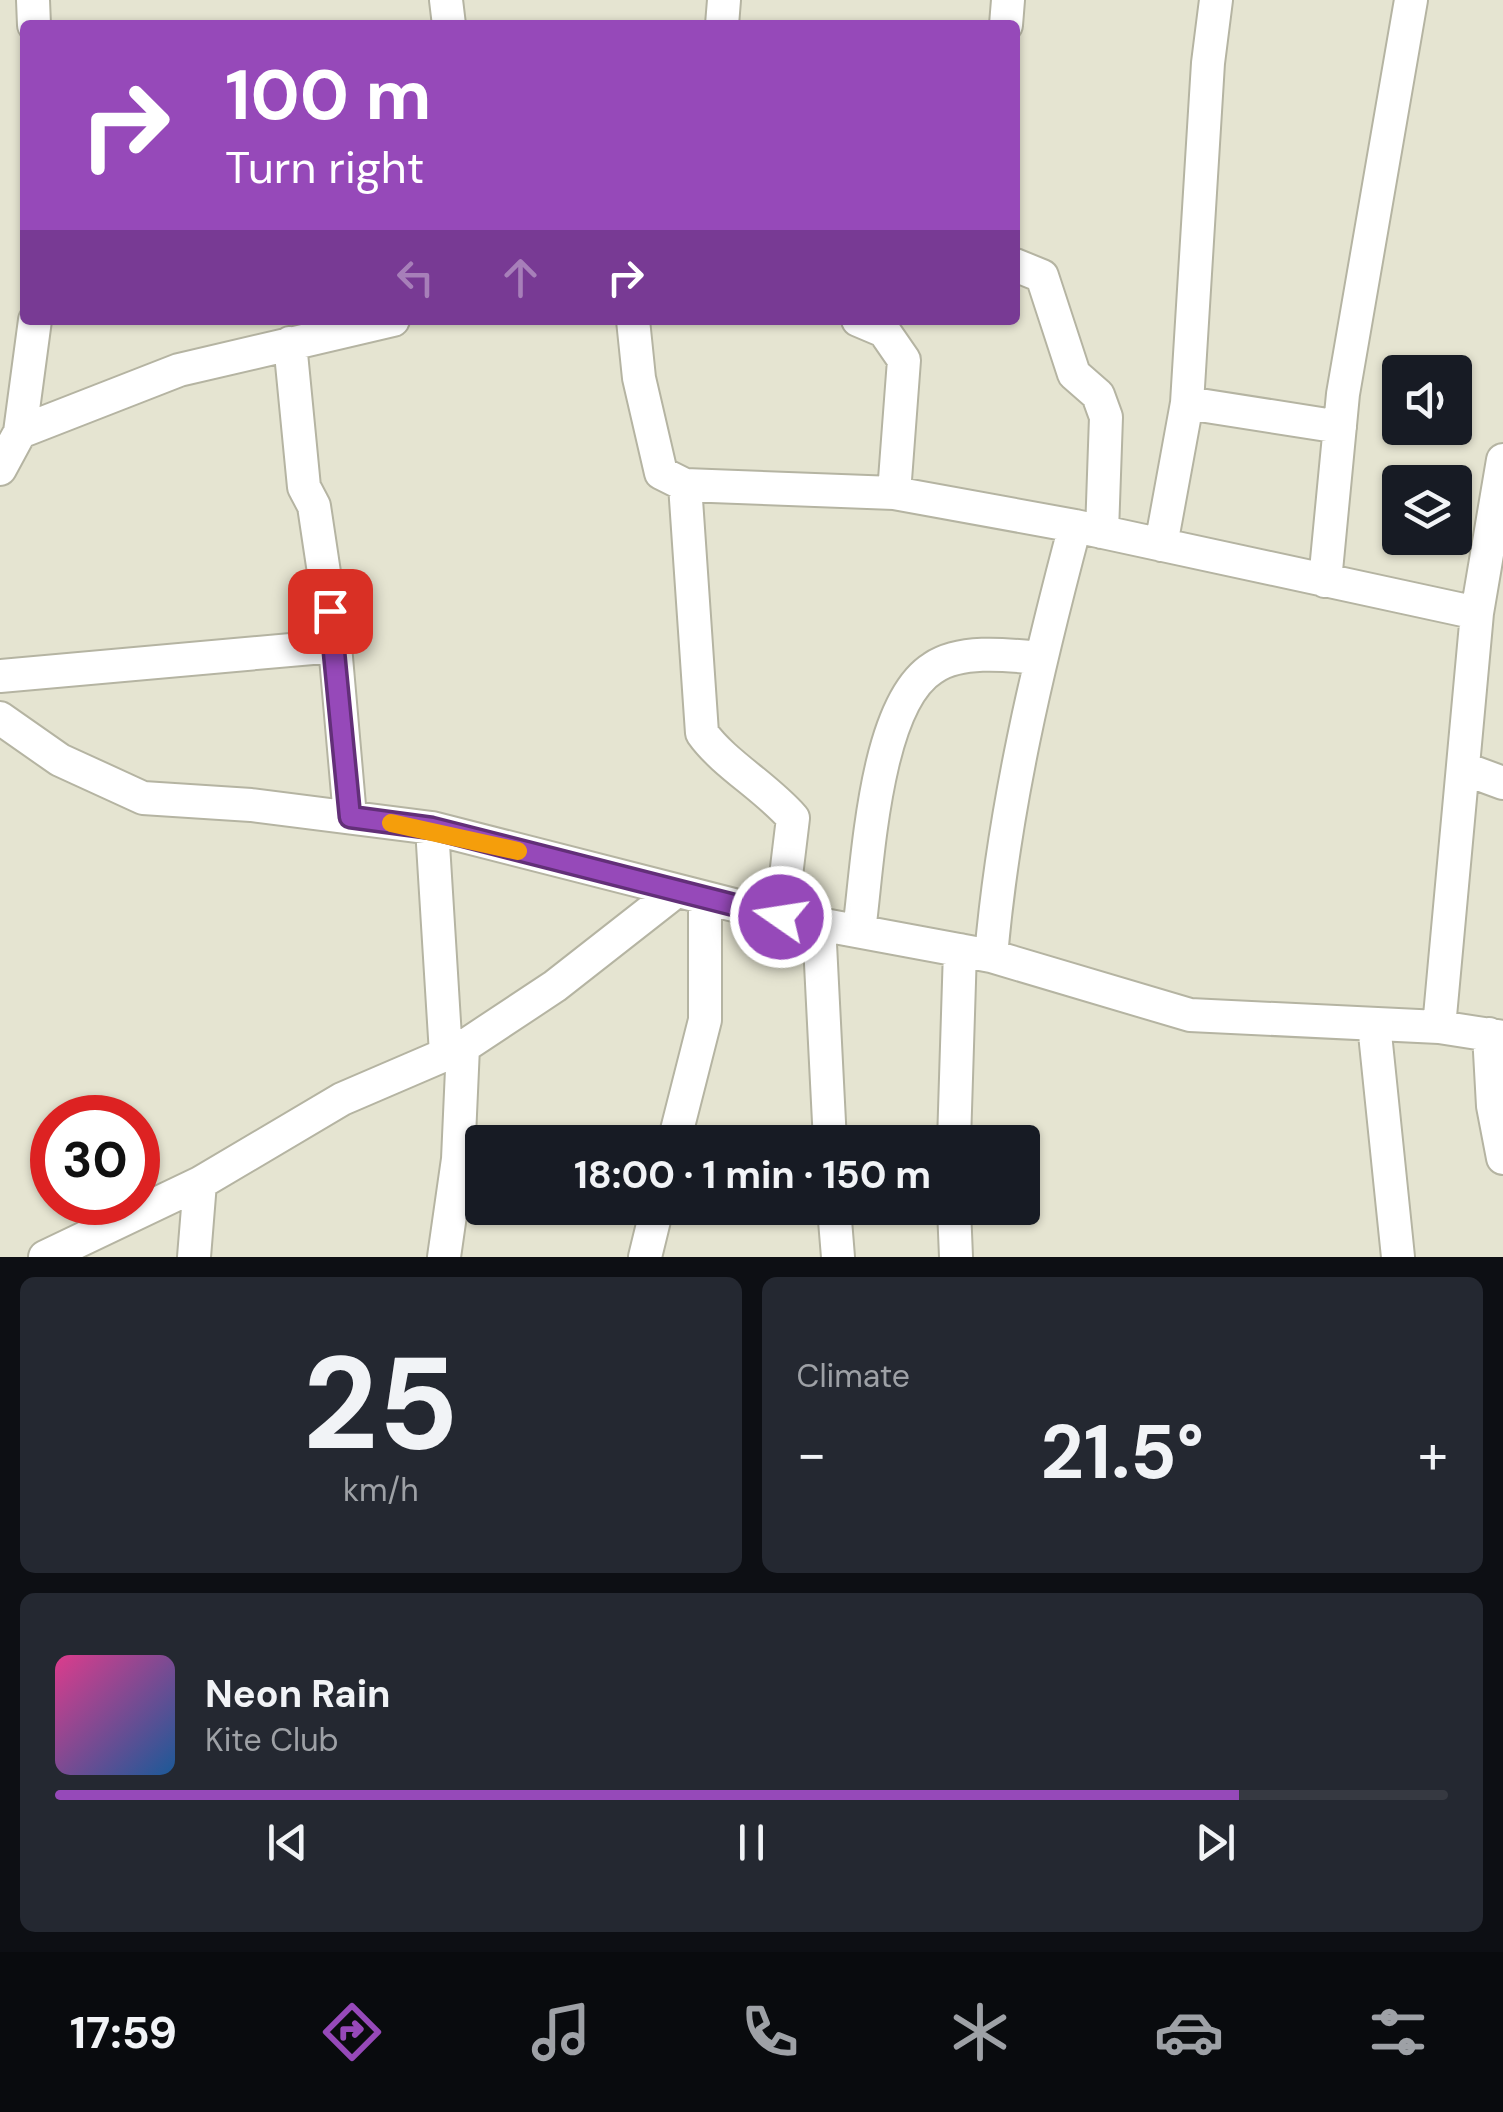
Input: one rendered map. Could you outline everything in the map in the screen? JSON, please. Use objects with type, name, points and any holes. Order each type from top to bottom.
[{"type":"street","points":[[1161,545],[1187,403],[1208,63],[1216,0]]},
{"type":"street","points":[[1325,580],[1340,427],[1411,0]]},
{"type":"street","points":[[956,1125],[976,953],[1040,658],[1088,529],[1106,417],[1098,395],[1074,374],[1042,276],[1020,267]]},
{"type":"street","points":[[0,469],[20,432],[34,325]]},
{"type":"street","points":[[20,432],[179,370],[371,325]]},
{"type":"street","points":[[633,325],[639,378],[662,473],[685,485],[894,494],[1088,529],[1477,613]]},
{"type":"street","points":[[871,325],[884,330],[904,360],[894,494]]},
{"type":"street","points":[[290,343],[304,487],[314,506],[335,646],[350,817]]},
{"type":"street","points":[[1187,403],[1340,427]]},
{"type":"street","points":[[1438,1026],[1477,613],[1503,460]]},
{"type":"street","points":[[685,485],[702,733],[716,753],[736,764],[793,818],[781,917]]},
{"type":"street","points":[[0,676],[335,646]]},
{"type":"street","points":[[859,931],[887,736],[912,690],[933,668],[959,659],[1008,654],[1040,658]]},
{"type":"street","points":[[0,718],[60,760],[143,798],[432,828],[781,917],[976,953],[1190,1015],[1438,1026],[1496,1036],[1493,1106],[1503,1158]]},
{"type":"street","points":[[1465,769],[1503,783]]},
{"type":"street","points":[[432,828],[454,1050],[458,1159],[444,1257]]},
{"type":"street","points":[[45,1257],[200,1183],[342,1099],[454,1050],[690,896]]},
{"type":"street","points":[[678,1125],[705,1020],[690,896]]},
{"type":"street","points":[[819,924],[829,1125]]},
{"type":"street","points":[[1374,1024],[1398,1257]]},
{"type":"street","points":[[194,1257],[200,1183]]},
{"type":"street","points":[[645,1257],[653,1225]]},
{"type":"street","points":[[835,1225],[838,1257]]},
{"type":"street","points":[[955,1225],[956,1257]]},
{"type":"slow traffic","points":[[391,823],[432,828],[518,851]]},
{"type":"route","points":[[330,611],[350,817],[432,828],[781,917]]}]
